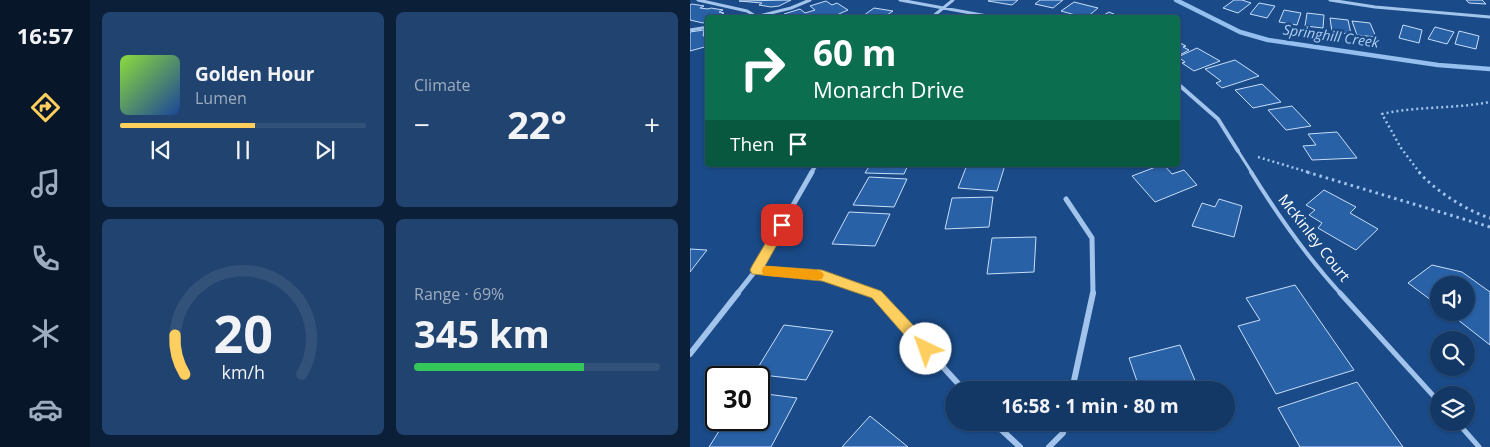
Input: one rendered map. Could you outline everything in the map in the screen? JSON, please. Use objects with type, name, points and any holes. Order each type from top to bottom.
[{"type":"street","points":[[698,0],[747,11],[753,15]]},
{"type":"street","points":[[764,15],[791,8],[810,0]]},
{"type":"street","points":[[900,0],[982,15]]},
{"type":"street","points":[[935,15],[953,0]]},
{"type":"street","points":[[1330,0],[1490,17]]},
{"type":"street","points":[[1373,0],[1375,6]]},
{"type":"street","points":[[690,30],[705,28]]},
{"type":"street","name":"McKinley Court","points":[[1180,86],[1218,119],[1238,151]]},
{"type":"street","points":[[690,354],[756,270],[815,167]]},
{"type":"street","points":[[1066,199],[1092,238],[1093,294],[1074,381]]},
{"type":"street","points":[[756,270],[822,276],[877,294],[956,381]]},
{"type":"street","points":[[1001,431],[1020,447]]},
{"type":"street","points":[[1049,447],[1063,431]]},
{"type":"lane","name":"McKinley Court","points":[[1238,151],[1269,200],[1328,279],[1430,392]]},
{"type":"lane","points":[[1465,431],[1479,447]]},
{"type":"path","points":[[1490,102],[1462,108],[1399,110],[1382,114],[1401,148],[1429,184],[1480,215],[1490,218]]},
{"type":"path","points":[[1238,151],[1490,227]]},
{"type":"building","points":[[791,0],[779,6],[771,7],[759,5],[762,3],[739,1]]},
{"type":"building","points":[[1018,0],[1012,5],[988,1]]},
{"type":"building","points":[[1040,0],[1063,0],[1053,8],[1035,4]]},
{"type":"building","points":[[1234,0],[1251,3],[1238,13],[1223,8]]},
{"type":"building","points":[[1466,0],[1482,0],[1486,4],[1469,3]]},
{"type":"building","points":[[826,1],[832,5],[837,3],[848,10],[837,15],[784,14],[800,9],[805,13],[815,10],[810,6]]},
{"type":"building","points":[[1074,2],[1098,8],[1090,15],[1075,15],[1061,11]]},
{"type":"building","points":[[1259,3],[1275,6],[1267,18],[1250,14]]},
{"type":"building","points":[[690,5],[723,10],[719,12],[724,13],[720,15],[705,15],[705,22],[703,23],[690,20]]},
{"type":"building","points":[[874,8],[893,11],[887,15],[864,15]]},
{"type":"building","points":[[1284,10],[1301,13],[1297,25],[1279,22]]},
{"type":"building","points":[[1109,12],[1116,15],[1104,15]]},
{"type":"building","points":[[1307,13],[1324,15],[1323,28],[1305,26]]},
{"type":"building","points":[[1330,18],[1348,20],[1351,34],[1332,32]]},
{"type":"building","points":[[1352,21],[1370,23],[1376,37],[1357,35]]},
{"type":"building","points":[[1403,25],[1422,30],[1419,43],[1399,38]]},
{"type":"building","points":[[1435,27],[1454,32],[1447,44],[1428,39]]},
{"type":"building","points":[[704,30],[705,47],[690,51],[690,32]]},
{"type":"building","points":[[1459,31],[1479,36],[1476,49],[1455,44]]},
{"type":"building","points":[[1180,43],[1186,46],[1183,47],[1189,50],[1180,55]]},
{"type":"building","points":[[1197,48],[1220,61],[1194,71],[1182,63],[1185,62],[1180,58],[1180,56]]},
{"type":"building","points":[[1235,60],[1259,76],[1222,88],[1216,83],[1221,81],[1205,69]]},
{"type":"building","points":[[1262,84],[1281,102],[1253,108],[1235,90]]},
{"type":"building","points":[[1292,106],[1311,126],[1286,130],[1268,110]]},
{"type":"building","points":[[1337,132],[1357,158],[1312,160],[1303,146],[1316,145],[1308,134]]},
{"type":"building","points":[[869,167],[907,167],[904,174],[865,173]]},
{"type":"building","points":[[966,167],[1004,167],[997,191],[958,188]]},
{"type":"building","points":[[1156,167],[1166,167],[1172,174],[1184,170],[1197,185],[1155,202],[1132,176]]},
{"type":"building","points":[[869,177],[907,179],[894,207],[853,205]]},
{"type":"building","points":[[1324,190],[1356,207],[1350,213],[1378,229],[1356,250],[1318,228],[1322,223],[1309,215],[1315,210],[1306,205]]},
{"type":"building","points":[[993,197],[989,227],[945,229],[952,198]]},
{"type":"building","points":[[1219,199],[1242,206],[1234,237],[1192,226],[1202,203],[1215,207]]},
{"type":"building","points":[[849,212],[890,214],[875,246],[832,244]]},
{"type":"building","points":[[1036,237],[1034,272],[987,274],[992,238]]},
{"type":"building","points":[[690,249],[707,250],[690,272]]},
{"type":"building","points":[[1432,265],[1462,272],[1468,276],[1430,276],[1430,299],[1408,283]]},
{"type":"building","points":[[1475,281],[1490,292],[1490,345],[1475,333],[1475,331],[1472,331],[1459,321],[1475,321]]},
{"type":"building","points":[[1295,285],[1354,370],[1276,394],[1238,326],[1260,320],[1246,298]]},
{"type":"building","points":[[784,325],[833,331],[806,380],[770,376],[770,366],[759,366]]},
{"type":"building","points":[[1180,345],[1195,381],[1137,381],[1129,358]]},
{"type":"building","points":[[1357,382],[1403,447],[1300,447],[1278,408]]},
{"type":"building","points":[[770,394],[797,398],[771,447],[709,447],[719,431],[770,431]]},
{"type":"building","points":[[870,416],[908,447],[842,447]]},
{"type":"waterway","name":"Springhill Creek","points":[[1176,0],[1240,32],[1268,40],[1438,65],[1490,69]]},
{"type":"slow traffic","points":[[768,271],[817,275]]},
{"type":"route","points":[[782,225],[756,270],[822,276],[877,294],[926,349]]}]
